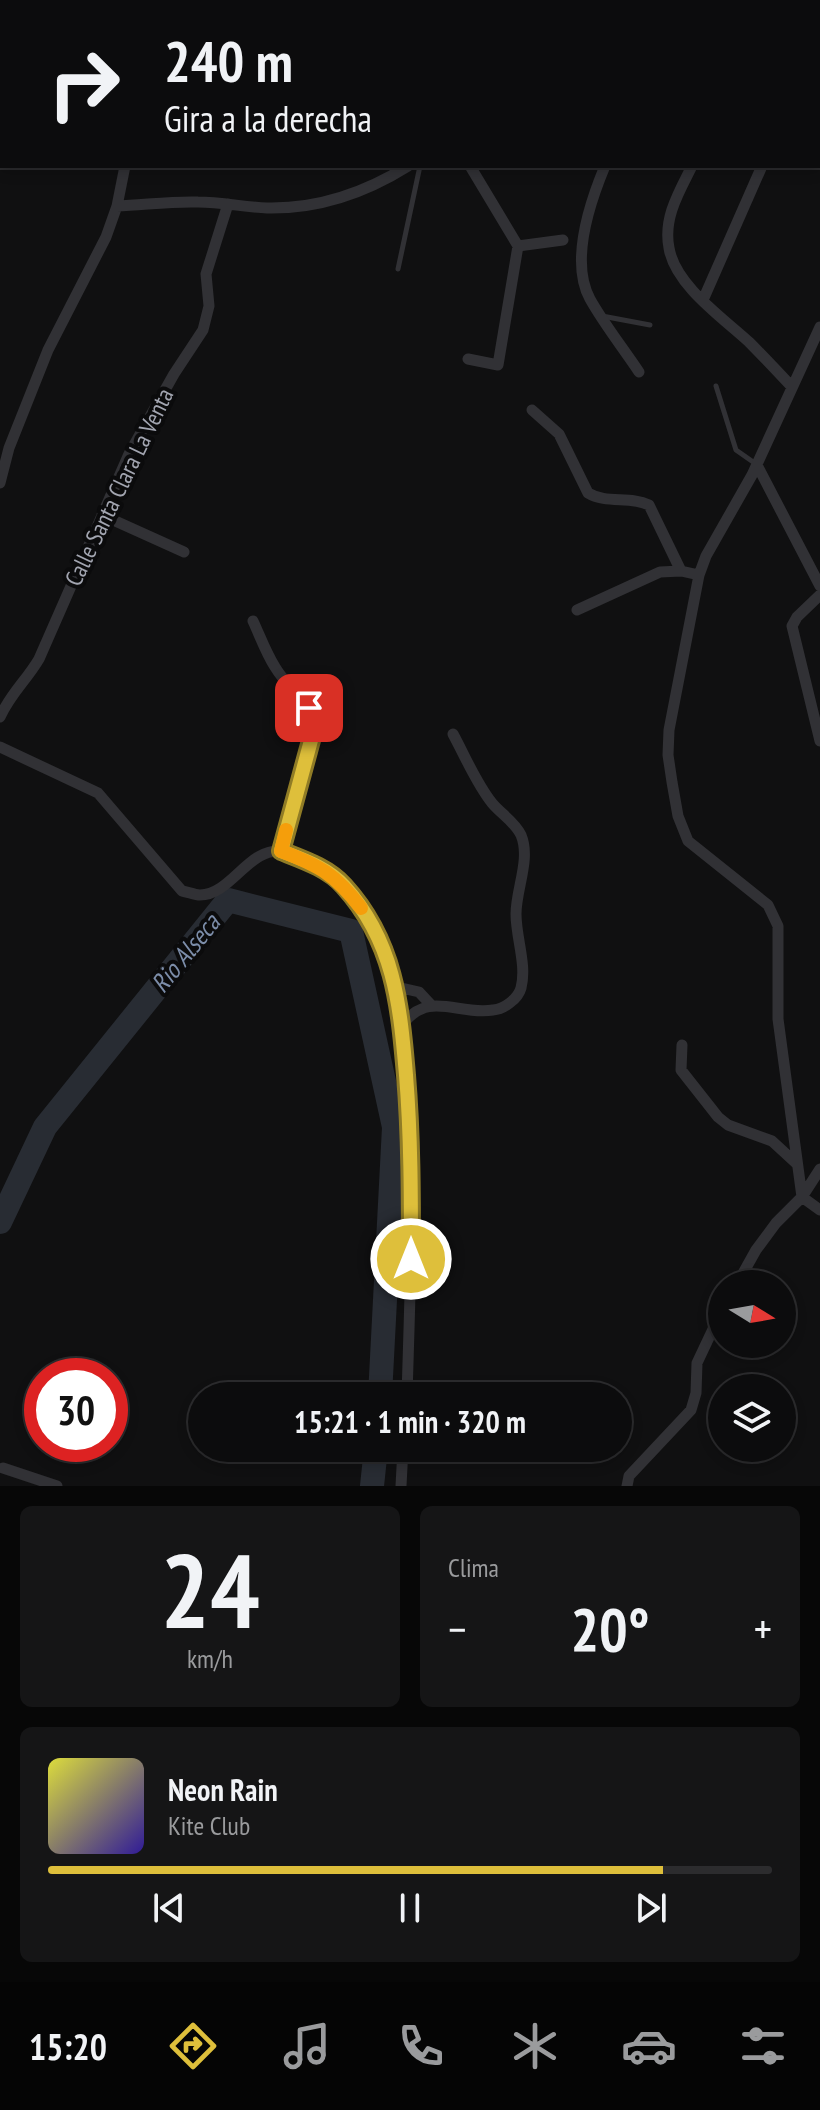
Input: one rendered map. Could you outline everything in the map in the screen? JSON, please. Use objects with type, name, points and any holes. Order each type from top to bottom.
[{"type":"street","points":[[0,483],[5,446],[48,350],[81,290],[117,206],[125,168]]},
{"type":"street","points":[[117,206],[197,202],[267,208],[307,206],[369,188],[404,168]]},
{"type":"street","points":[[468,359],[498,365],[518,246],[471,168]]},
{"type":"street","points":[[604,168],[594,193],[583,239],[584,280],[589,297],[639,372]]},
{"type":"street","points":[[691,168],[672,207],[669,247],[673,263],[703,300],[792,387]]},
{"type":"street","points":[[703,300],[761,168]]},
{"type":"street","name":"Calle Santa Clara La Venta","points":[[0,717],[9,697],[29,676],[39,659],[129,454],[203,330],[209,306],[206,274],[228,204]]},
{"type":"street","points":[[518,246],[563,240]]},
{"type":"street","points":[[820,327],[757,465],[706,556],[699,575],[669,730],[668,755],[676,805],[688,841],[768,905],[774,914],[778,926],[778,1019],[802,1197],[820,1210]]},
{"type":"street","points":[[532,410],[559,434],[588,493],[596,498],[638,501],[649,505],[681,571]]},
{"type":"street","points":[[757,465],[820,586]]},
{"type":"street","points":[[102,515],[184,552]]},
{"type":"street","points":[[577,610],[660,572],[681,571],[699,575]]},
{"type":"street","points":[[820,595],[792,626],[820,741]]},
{"type":"street","points":[[253,621],[274,665],[293,693],[309,708],[316,722],[281,851]]},
{"type":"street","points":[[402,1025],[415,1011],[432,1006],[494,1011],[516,997],[522,978],[515,913],[524,851],[522,838],[490,801],[453,734]]},
{"type":"street","points":[[0,747],[98,793],[182,891],[201,895],[220,888],[257,858],[281,851],[318,866],[343,884],[373,925],[397,987],[410,1124],[411,1311],[408,1382]]},
{"type":"street","points":[[397,987],[419,992],[432,1006]]},
{"type":"street","points":[[682,1045],[681,1070],[718,1117],[728,1125],[772,1141],[797,1164]]},
{"type":"street","points":[[746,1270],[769,1232],[802,1197],[820,1169]]},
{"type":"street","points":[[627,1486],[629,1476],[691,1410],[696,1393],[697,1363],[708,1340]]},
{"type":"street","points":[[401,1486],[402,1462]]},
{"type":"street","points":[[3,1468],[57,1486]]},
{"type":"lane","points":[[398,269],[420,168]]},
{"type":"lane","points":[[601,316],[650,325]]},
{"type":"lane","points":[[716,386],[736,450],[757,465]]},
{"type":"waterway","name":"Rio Alseca","points":[[0,1222],[45,1127],[228,900],[351,931],[394,1127],[381,1382]]},
{"type":"waterway","name":"Rio Alseca","points":[[372,1486],[375,1462]]},
{"type":"slow traffic","points":[[286,830],[281,851],[318,866],[343,884],[361,908]]},
{"type":"route","points":[[309,708],[316,722],[281,851],[318,866],[343,884],[373,925],[397,987],[410,1124],[411,1259]]}]
